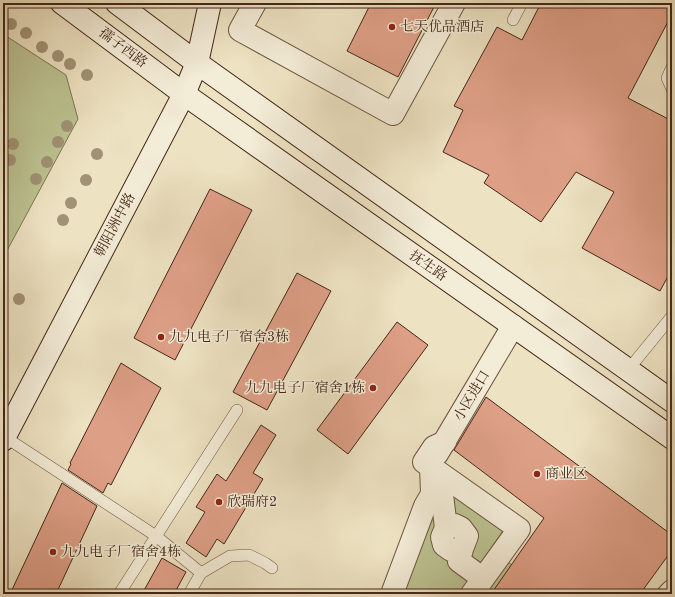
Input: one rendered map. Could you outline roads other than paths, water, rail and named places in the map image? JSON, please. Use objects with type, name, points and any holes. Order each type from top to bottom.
[{"type":"main road","name":"孺子西路","points":[[62,3],[184,94]]},
{"type":"main road","name":"朝阳洲中路","points":[[4,439],[184,94],[197,63],[210,3]]},
{"type":"main road","points":[[255,3],[240,30],[393,114],[454,3]]},
{"type":"main road","points":[[126,7],[197,63],[672,401]]},
{"type":"main road","name":"抚生路","points":[[184,94],[672,438]]},
{"type":"main road","name":"小区进口","points":[[392,594],[445,442],[513,326]]},
{"type":"main road","points":[[430,488],[441,486],[446,528],[442,537],[444,545],[452,550],[462,549],[459,561],[474,572]]},
{"type":"main road","points":[[430,488],[519,529],[472,594]]},
{"type":"main road","points":[[669,594],[672,590]]},
{"type":"lane","points":[[513,20],[522,3]]},
{"type":"lane","points":[[672,67],[667,78],[672,89]]},
{"type":"lane","points":[[628,370],[672,316]]},
{"type":"lane","points":[[119,594],[237,410]]},
{"type":"lane","points":[[4,439],[156,536],[201,573]]},
{"type":"lane","points":[[189,594],[201,573],[230,556],[249,555],[272,568]]},
{"type":"place","name":"七天优品酒店","points":[[392,27]]},
{"type":"place","name":"九九电子厂宿舍3栋","points":[[161,337]]},
{"type":"place","name":"九九电子厂宿舍1栋","points":[[373,388]]},
{"type":"place","name":"商业区","points":[[537,474]]},
{"type":"place","name":"欣瑞府2","points":[[219,502]]},
{"type":"place","name":"九九电子厂宿舍4栋","points":[[53,552]]}]
